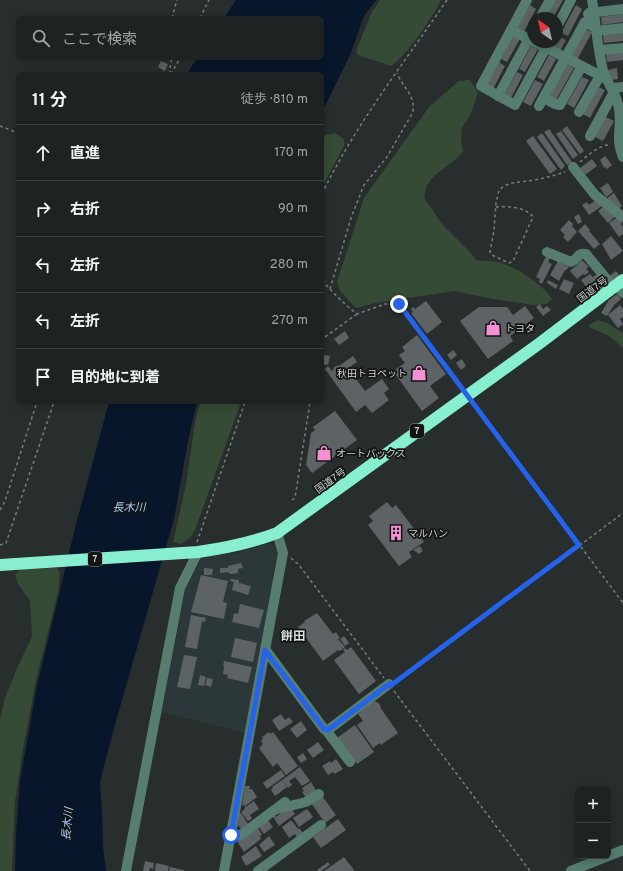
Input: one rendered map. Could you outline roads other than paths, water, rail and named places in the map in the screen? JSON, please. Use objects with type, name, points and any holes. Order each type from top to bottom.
[{"type":"highway","name":"国道7号","points":[[1,565],[194,552],[257,541],[277,533],[619,286]]},
{"type":"street","points":[[527,0],[481,86],[515,105],[546,48]]},
{"type":"street","points":[[543,12],[550,0]]},
{"type":"street","points":[[563,15],[571,0]]},
{"type":"street","points":[[592,0],[603,70],[611,84],[619,111],[619,148],[623,158]]},
{"type":"street","points":[[582,66],[560,105],[541,102],[585,22],[588,13],[623,9]]},
{"type":"street","points":[[585,22],[597,30],[623,28]]},
{"type":"street","points":[[511,30],[527,36]]},
{"type":"street","points":[[498,96],[527,47]]},
{"type":"street","points":[[552,48],[565,58],[582,66],[611,84]]},
{"type":"street","points":[[600,50],[623,48]]},
{"type":"street","points":[[579,112],[611,84]]},
{"type":"street","points":[[590,136],[611,84]]},
{"type":"street","points":[[573,167],[595,195],[623,217]]},
{"type":"street","points":[[547,252],[571,262],[579,254],[586,254],[619,286]]},
{"type":"street","points":[[226,869],[283,553],[277,533]]},
{"type":"street","points":[[126,871],[180,588],[194,552]]},
{"type":"street","points":[[265,650],[350,762]]},
{"type":"street","points":[[326,730],[390,685]]},
{"type":"street","points":[[275,809],[306,802],[319,794]]},
{"type":"street","points":[[231,835],[240,835],[286,802]]},
{"type":"street","points":[[258,871],[321,825]]},
{"type":"street","points":[[571,871],[623,850]]},
{"type":"water","points":[[236,0],[376,0],[364,16],[350,55],[324,108],[324,72],[188,72],[196,60],[324,60],[324,16],[225,16]]},
{"type":"water","name":"長木川","points":[[108,404],[197,404],[188,441],[174,519],[100,782],[103,846],[106,871],[15,871],[20,781],[37,686],[75,528]]},
{"type":"place","name":"トヨタ","points":[[493,328]]},
{"type":"place","name":"秋田トヨペット","points":[[419,373]]},
{"type":"place","name":"オートバックス","points":[[324,453]]},
{"type":"place","name":"マルハン","points":[[396,533]]},
{"type":"district","name":"餅田","points":[[293,636]]}]
